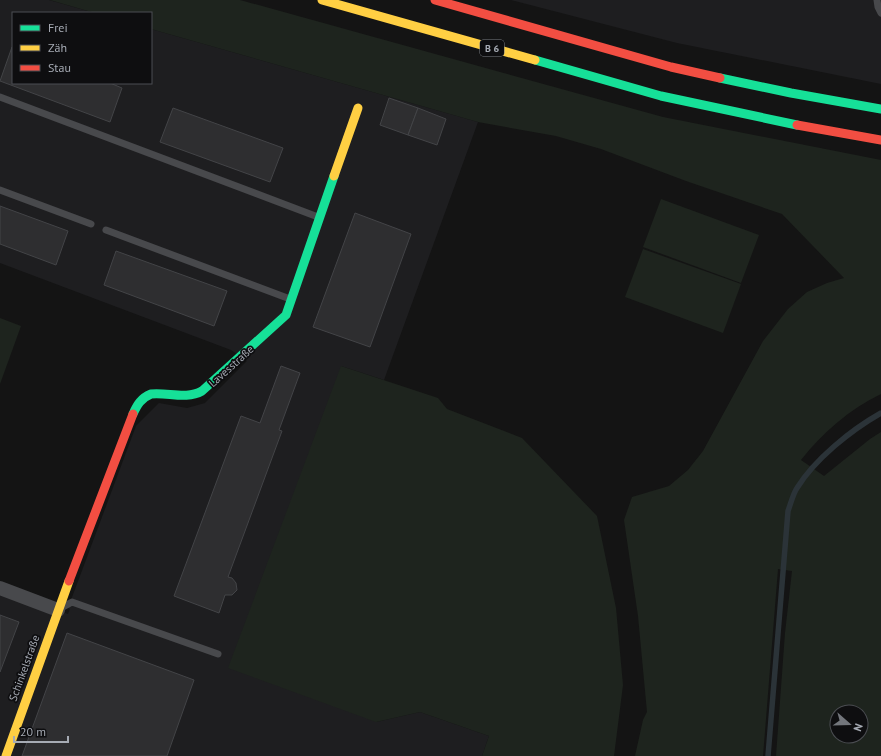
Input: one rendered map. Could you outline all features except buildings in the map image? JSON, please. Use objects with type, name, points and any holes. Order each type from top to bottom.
[{"type":"main road","name":"B 6","points":[[322,0],[661,96],[783,123],[881,140]]},
{"type":"main road","points":[[435,0],[671,67],[790,93],[881,108]]},
{"type":"main road","name":"Lavesstraße","points":[[58,610],[130,419],[137,405],[146,396],[159,394],[192,395],[201,392],[286,315],[358,108]]},
{"type":"main road","name":"Schinkelstraße","points":[[6,756],[58,610]]},
{"type":"street","points":[[0,588],[58,610]]},
{"type":"lane","points":[[877,0],[881,13]]},
{"type":"lane","points":[[0,97],[320,218]]},
{"type":"lane","points":[[0,190],[91,224]]},
{"type":"lane","points":[[106,230],[292,300]]},
{"type":"lane","points":[[58,610],[72,602],[218,654]]},
{"type":"shaded area","points":[[0,0],[49,0],[91,12],[12,12],[12,84],[152,84],[152,29],[478,122],[384,380],[341,366],[376,722],[420,712],[489,736],[482,756],[0,756],[0,591],[68,614],[70,609],[68,608],[136,426],[159,403],[187,408],[205,403],[247,361],[231,350],[0,263]]},
{"type":"shaded area","points":[[50,0],[240,0],[663,117],[881,160],[881,394],[858,407],[837,422],[818,440],[801,460],[824,476],[881,432],[881,756],[776,756],[785,633],[792,571],[778,569],[763,756],[635,756],[643,720],[647,712],[638,616],[624,520],[632,497],[669,486],[688,470],[703,451],[763,341],[788,309],[807,292],[827,283],[844,278],[782,214],[686,181],[601,149],[556,136],[478,122],[152,29],[152,12],[92,12]]},
{"type":"shaded area","points":[[511,0],[881,0],[881,84],[677,43]]},
{"type":"shaded area","points":[[661,199],[759,235],[741,283],[643,247]]},
{"type":"shaded area","points":[[643,249],[741,284],[723,333],[625,297]]},
{"type":"shaded area","points":[[0,318],[21,326],[0,384]]},
{"type":"shaded area","points":[[341,366],[438,398],[447,409],[522,438],[597,516],[616,608],[623,685],[614,756],[482,756],[489,736],[420,712],[376,722],[228,668]]},
{"type":"waterway","points":[[768,756],[788,511],[796,490],[814,466],[834,446],[881,413]]},
{"type":"traffic: fast","points":[[535,60],[661,96],[797,125]]},
{"type":"traffic: fast","points":[[720,78],[791,93],[881,109]]},
{"type":"traffic: fast","points":[[133,414],[140,402],[151,394],[190,395],[202,391],[286,315],[334,176]]},
{"type":"traffic: slow","points":[[322,0],[535,60]]},
{"type":"traffic: slow","points":[[334,176],[358,108]]},
{"type":"traffic: slow","points":[[6,756],[69,581]]},
{"type":"traffic: jam","points":[[435,0],[671,67],[720,78]]},
{"type":"traffic: jam","points":[[797,125],[881,140]]},
{"type":"traffic: jam","points":[[69,581],[133,414]]}]
